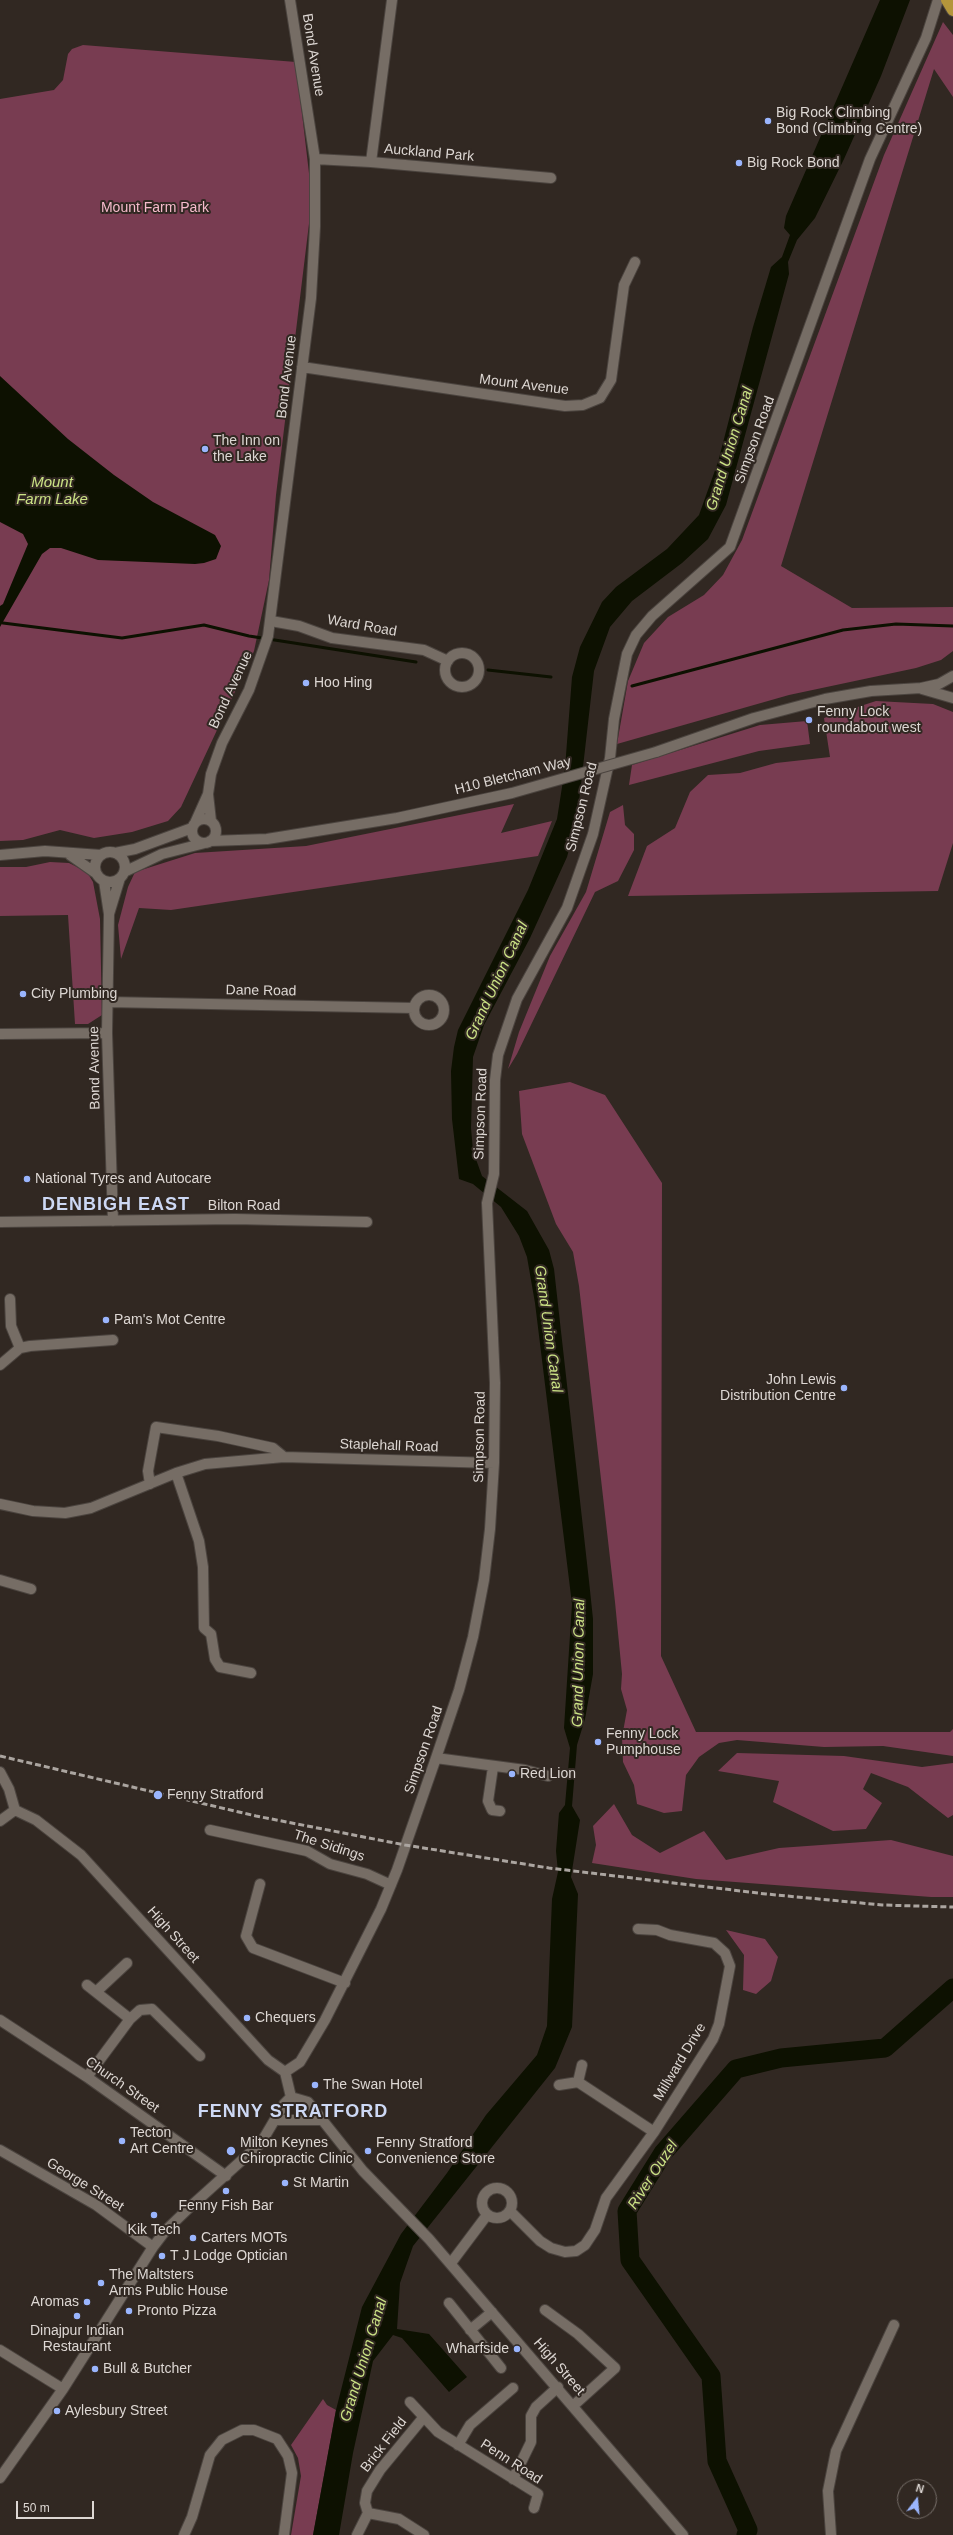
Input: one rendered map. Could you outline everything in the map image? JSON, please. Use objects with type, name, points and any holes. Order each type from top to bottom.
[{"type":"highway","points":[[947,0],[953,10]]},
{"type":"street","name":"Bond Avenue","points":[[194,825],[208,794],[222,743],[249,690],[268,639],[312,290],[315,227],[314,159],[303,75],[290,0]]},
{"type":"street","name":"Auckland Park","points":[[392,0],[371,162],[551,178]]},
{"type":"street","name":"Simpson Road","points":[[285,2072],[300,2062],[345,1983],[391,1885],[459,1690],[475,1622],[490,1529],[494,1463],[495,1383],[487,1203],[494,1174],[494,1080],[498,1054],[517,999],[567,908],[593,834],[610,758],[614,719],[627,654],[636,635],[652,616],[730,547],[870,159],[926,38],[938,0]]},
{"type":"street","points":[[314,159],[371,162]]},
{"type":"street","name":"Mount Avenue","points":[[302,367],[565,406],[583,405],[600,398],[611,380],[624,285],[635,262]]},
{"type":"street","name":"Ward Road","points":[[271,621],[299,626],[332,638],[424,650],[448,661]]},
{"type":"street","name":"H10 Bletcham Way","points":[[122,875],[162,854],[208,842],[247,840],[397,818],[512,793],[656,752],[754,718],[825,699],[870,691],[921,688],[939,684],[953,676]]},
{"type":"street","name":"H10 Bletcham Way","points":[[921,688],[953,698]]},
{"type":"street","name":"Bond Avenue","points":[[208,794],[211,821]]},
{"type":"street","points":[[0,855],[45,851],[70,855],[101,855],[135,850],[194,825],[204,819],[211,821],[216,830],[208,842],[194,839],[194,825]]},
{"type":"street","name":"H10 Bletcham Way","points":[[216,830],[247,840]]},
{"type":"street","points":[[70,855],[100,877],[113,882],[122,875],[124,863],[115,853]]},
{"type":"street","points":[[100,877],[95,866],[101,855]]},
{"type":"street","name":"Bond Avenue","points":[[109,914],[122,875]]},
{"type":"street","name":"Bond Avenue","points":[[100,877],[109,914],[107,1034],[113,1221]]},
{"type":"street","name":"Dane Road","points":[[108,1002],[414,1008]]},
{"type":"street","points":[[0,1034],[107,1034]]},
{"type":"street","name":"Bilton Road","points":[[0,1222],[235,1219],[367,1222]]},
{"type":"street","points":[[10,1299],[11,1326],[20,1348]]},
{"type":"street","points":[[0,1365],[20,1348],[113,1340]]},
{"type":"street","name":"Staplehall Road","points":[[150,1484],[148,1471],[156,1427],[218,1436],[273,1448],[284,1457]]},
{"type":"street","name":"Staplehall Road","points":[[0,1504],[33,1511],[65,1513],[91,1508],[176,1473],[205,1464],[284,1457],[494,1463]]},
{"type":"street","points":[[176,1473],[199,1541],[203,1567],[204,1628],[211,1634],[215,1659],[220,1667],[251,1674]]},
{"type":"street","points":[[0,1580],[31,1589]]},
{"type":"street","points":[[436,1758],[493,1767],[525,1770],[548,1776]]},
{"type":"street","points":[[493,1767],[488,1801],[492,1810],[500,1811]]},
{"type":"street","points":[[0,1772],[9,1789],[15,1810],[0,1821]]},
{"type":"street","name":"High Street","points":[[15,1810],[36,1820],[81,1855],[268,2060],[285,2072]]},
{"type":"street","name":"The Sidings","points":[[210,1830],[307,1851],[330,1864],[367,1874],[391,1885]]},
{"type":"street","points":[[260,1884],[246,1936],[253,1948],[345,1983]]},
{"type":"street","name":"Millward Drive","points":[[510,2211],[540,2241],[551,2248],[565,2252],[576,2251],[591,2239],[606,2198],[654,2132],[713,2039],[719,2024],[730,1966],[725,1953],[714,1943],[670,1935],[657,1930],[638,1929]]},
{"type":"street","points":[[97,1991],[127,1963]]},
{"type":"street","points":[[87,1985],[97,1991],[130,2020]]},
{"type":"street","points":[[87,2077],[130,2020],[140,2010],[152,2009],[200,2056]]},
{"type":"street","name":"Church Street","points":[[0,2020],[87,2077],[226,2176]]},
{"type":"street","points":[[578,2082],[582,2065]]},
{"type":"street","points":[[0,2478],[63,2389],[166,2230],[262,2143],[284,2104],[291,2097],[285,2072]]},
{"type":"street","points":[[559,2085],[578,2082],[654,2132]]},
{"type":"street","name":"High Street","points":[[291,2097],[308,2102],[363,2171],[429,2239],[574,2405],[683,2535]]},
{"type":"street","points":[[276,2120],[323,2120]]},
{"type":"street","name":"George Street","points":[[0,2150],[96,2205],[154,2247]]},
{"type":"street","points":[[496,2188],[505,2190],[511,2197],[510,2211],[502,2218],[492,2218],[487,2215],[482,2208],[482,2199],[487,2191],[496,2188]]},
{"type":"street","points":[[450,2263],[487,2215]]},
{"type":"street","points":[[449,2303],[500,2368]]},
{"type":"street","points":[[545,2310],[578,2334],[615,2368],[574,2405]]},
{"type":"street","points":[[470,2330],[492,2312]]},
{"type":"street","points":[[831,2535],[828,2491],[836,2452],[894,2325]]},
{"type":"street","points":[[0,2350],[63,2389]]},
{"type":"street","points":[[513,2479],[531,2442],[531,2416],[536,2407],[558,2387]]},
{"type":"street","name":"Penn Road","points":[[458,2445],[470,2425],[513,2388]]},
{"type":"street","name":"Penn Road","points":[[410,2402],[423,2418],[438,2432],[538,2494],[534,2508]]},
{"type":"street","name":"Brick Field","points":[[368,2513],[365,2503],[366,2491],[380,2470],[423,2418]]},
{"type":"street","points":[[184,2535],[192,2517],[210,2455],[222,2440],[242,2430],[254,2430],[277,2439],[288,2456],[292,2473],[284,2535]]},
{"type":"street","points":[[357,2535],[368,2513],[398,2519],[424,2535]]},
{"type":"green space","points":[[943,22],[953,35],[953,97],[934,69],[781,566],[852,608],[953,607],[953,651],[941,660],[916,668],[789,695],[617,744],[628,681],[644,643],[668,617],[704,595],[723,575],[742,540],[884,155]]},
{"type":"green space","name":"Mount Farm Park","points":[[83,45],[296,62],[312,199],[276,495],[269,580],[254,651],[181,807],[168,821],[132,832],[94,838],[60,830],[23,840],[0,841],[0,99],[54,90],[63,80],[68,54],[72,49]]},
{"type":"green space","points":[[876,701],[933,704],[953,712],[953,843],[938,891],[628,896],[647,846],[675,828],[690,792],[708,775],[740,773],[776,763],[830,757],[824,718]]},
{"type":"green space","points":[[807,721],[810,744],[759,751],[629,785],[632,765],[760,725]]},
{"type":"green space","points":[[514,804],[501,833],[552,821],[538,856],[171,910],[139,908],[121,959],[118,925],[128,887],[135,872],[195,853],[306,846]]},
{"type":"green space","points":[[623,805],[625,825],[634,834],[634,850],[618,881],[595,892],[517,1054],[508,1069],[519,1032],[550,956],[586,892],[610,812]]},
{"type":"green space","points":[[50,862],[69,863],[87,872],[93,882],[100,919],[102,1015],[88,1024],[75,1024],[68,915],[0,916],[0,867],[26,867]]},
{"type":"green space","points":[[570,1082],[605,1095],[662,1183],[661,1656],[696,1732],[950,1732],[953,1729],[953,1756],[883,1746],[824,1747],[737,1740],[719,1743],[699,1757],[686,1775],[682,1811],[664,1813],[637,1804],[634,1785],[623,1762],[622,1737],[627,1710],[621,1689],[622,1674],[615,1602],[579,1286],[573,1252],[556,1224],[522,1134],[519,1091]]},
{"type":"green space","points":[[737,1753],[844,1756],[922,1767],[953,1763],[953,1815],[948,1818],[908,1787],[871,1773],[863,1789],[882,1803],[866,1829],[833,1831],[773,1802],[779,1781],[718,1771]]},
{"type":"green space","points":[[614,1804],[632,1835],[660,1853],[704,1831],[726,1860],[779,1848],[891,1840],[953,1856],[953,1897],[931,1897],[696,1879],[592,1863],[596,1845],[593,1826]]},
{"type":"green space","points":[[726,1930],[765,1939],[778,1957],[771,1981],[756,1994],[743,1990],[744,1955]]},
{"type":"green space","points":[[323,2399],[327,2405],[336,2410],[313,2535],[291,2535],[301,2476],[298,2458],[291,2445]]},
{"type":"water","name":"Grand Union Canal","points":[[880,0],[910,0],[881,76],[844,159],[815,218],[797,240],[788,262],[789,274],[726,505],[708,539],[682,563],[632,601],[610,627],[594,671],[577,819],[567,857],[530,938],[484,1025],[473,1057],[471,1128],[473,1151],[482,1176],[527,1211],[549,1250],[554,1269],[593,1619],[593,1674],[585,1719],[577,1745],[572,1806],[580,1820],[571,1877],[578,1894],[572,2027],[555,2068],[413,2246],[400,2283],[397,2329],[429,2334],[467,2377],[449,2392],[402,2338],[393,2335],[373,2361],[353,2453],[339,2535],[313,2535],[336,2410],[362,2307],[401,2234],[447,2173],[486,2115],[537,2055],[547,2026],[552,1899],[558,1872],[556,1851],[559,1813],[565,1805],[570,1748],[564,1728],[572,1604],[535,1303],[527,1257],[519,1236],[501,1207],[473,1184],[459,1179],[452,1119],[451,1071],[454,1047],[458,1030],[528,890],[557,819],[565,768],[572,677],[580,647],[602,602],[616,587],[667,549],[699,515],[718,462],[753,327],[771,267],[782,257],[790,235],[784,228],[786,216]]},
{"type":"water","name":"Mount Farm Lake","points":[[0,376],[68,439],[114,475],[153,502],[215,535],[221,546],[216,559],[195,564],[98,560],[61,548],[50,548],[42,554],[0,627],[0,606],[3,604],[28,544],[23,534],[0,522]]},
{"type":"waterway","points":[[3,623],[122,638],[204,625],[249,636],[416,662]]},
{"type":"waterway","points":[[632,686],[843,630],[896,624],[953,626]]},
{"type":"waterway","points":[[488,670],[551,677]]},
{"type":"waterway","name":"River Ouzel","points":[[746,2535],[748,2530],[717,2461],[711,2376],[630,2260],[627,2211],[663,2153],[736,2069],[781,2058],[885,2048],[953,1988]]},
{"type":"railway","points":[[0,1756],[256,1816],[405,1845],[549,1868],[766,1894],[882,1905],[953,1907]]},
{"type":"place","name":"Big Rock Climbing Bond (Climbing Centre)","points":[[768,121]]},
{"type":"place","name":"Big Rock Bond","points":[[739,163]]},
{"type":"place","name":"The Inn on the Lake","points":[[205,449]]},
{"type":"place","name":"Hoo Hing","points":[[306,683]]},
{"type":"place","name":"Fenny Lock roundabout west","points":[[809,720]]},
{"type":"place","name":"City Plumbing","points":[[23,994]]},
{"type":"place","name":"National Tyres and Autocare","points":[[27,1179]]},
{"type":"place","name":"Pam's Mot Centre","points":[[106,1320]]},
{"type":"place","name":"John Lewis Distribution Centre","points":[[844,1388]]},
{"type":"place","name":"Fenny Lock Pumphouse","points":[[598,1742]]},
{"type":"place","name":"Red Lion","points":[[512,1774]]},
{"type":"place","name":"Fenny Stratford","points":[[158,1795]]},
{"type":"place","name":"Chequers","points":[[247,2018]]},
{"type":"place","name":"The Swan Hotel","points":[[315,2085]]},
{"type":"place","name":"Tecton Art Centre","points":[[122,2141]]},
{"type":"place","name":"Milton Keynes Chiropractic Clinic","points":[[231,2151]]},
{"type":"place","name":"Fenny Stratford Convenience Store","points":[[368,2151]]},
{"type":"place","name":"St Martin","points":[[285,2183]]},
{"type":"place","name":"Fenny Fish Bar","points":[[226,2191]]},
{"type":"place","name":"Kik Tech","points":[[154,2215]]},
{"type":"place","name":"Carters MOTs","points":[[193,2238]]},
{"type":"place","name":"T J Lodge Optician","points":[[162,2256]]},
{"type":"place","name":"The Maltsters Arms Public House","points":[[101,2283]]},
{"type":"place","name":"Aromas","points":[[87,2302]]},
{"type":"place","name":"Pronto Pizza","points":[[129,2311]]},
{"type":"place","name":"Dinajpur Indian Restaurant","points":[[77,2316]]},
{"type":"place","name":"Wharfside","points":[[517,2349]]},
{"type":"place","name":"Bull & Butcher","points":[[95,2369]]},
{"type":"place","name":"Aylesbury Street","points":[[57,2411]]},
{"type":"district","name":"DENBIGH EAST","points":[[116,1205]]},
{"type":"district","name":"FENNY STRATFORD","points":[[293,2112]]}]
